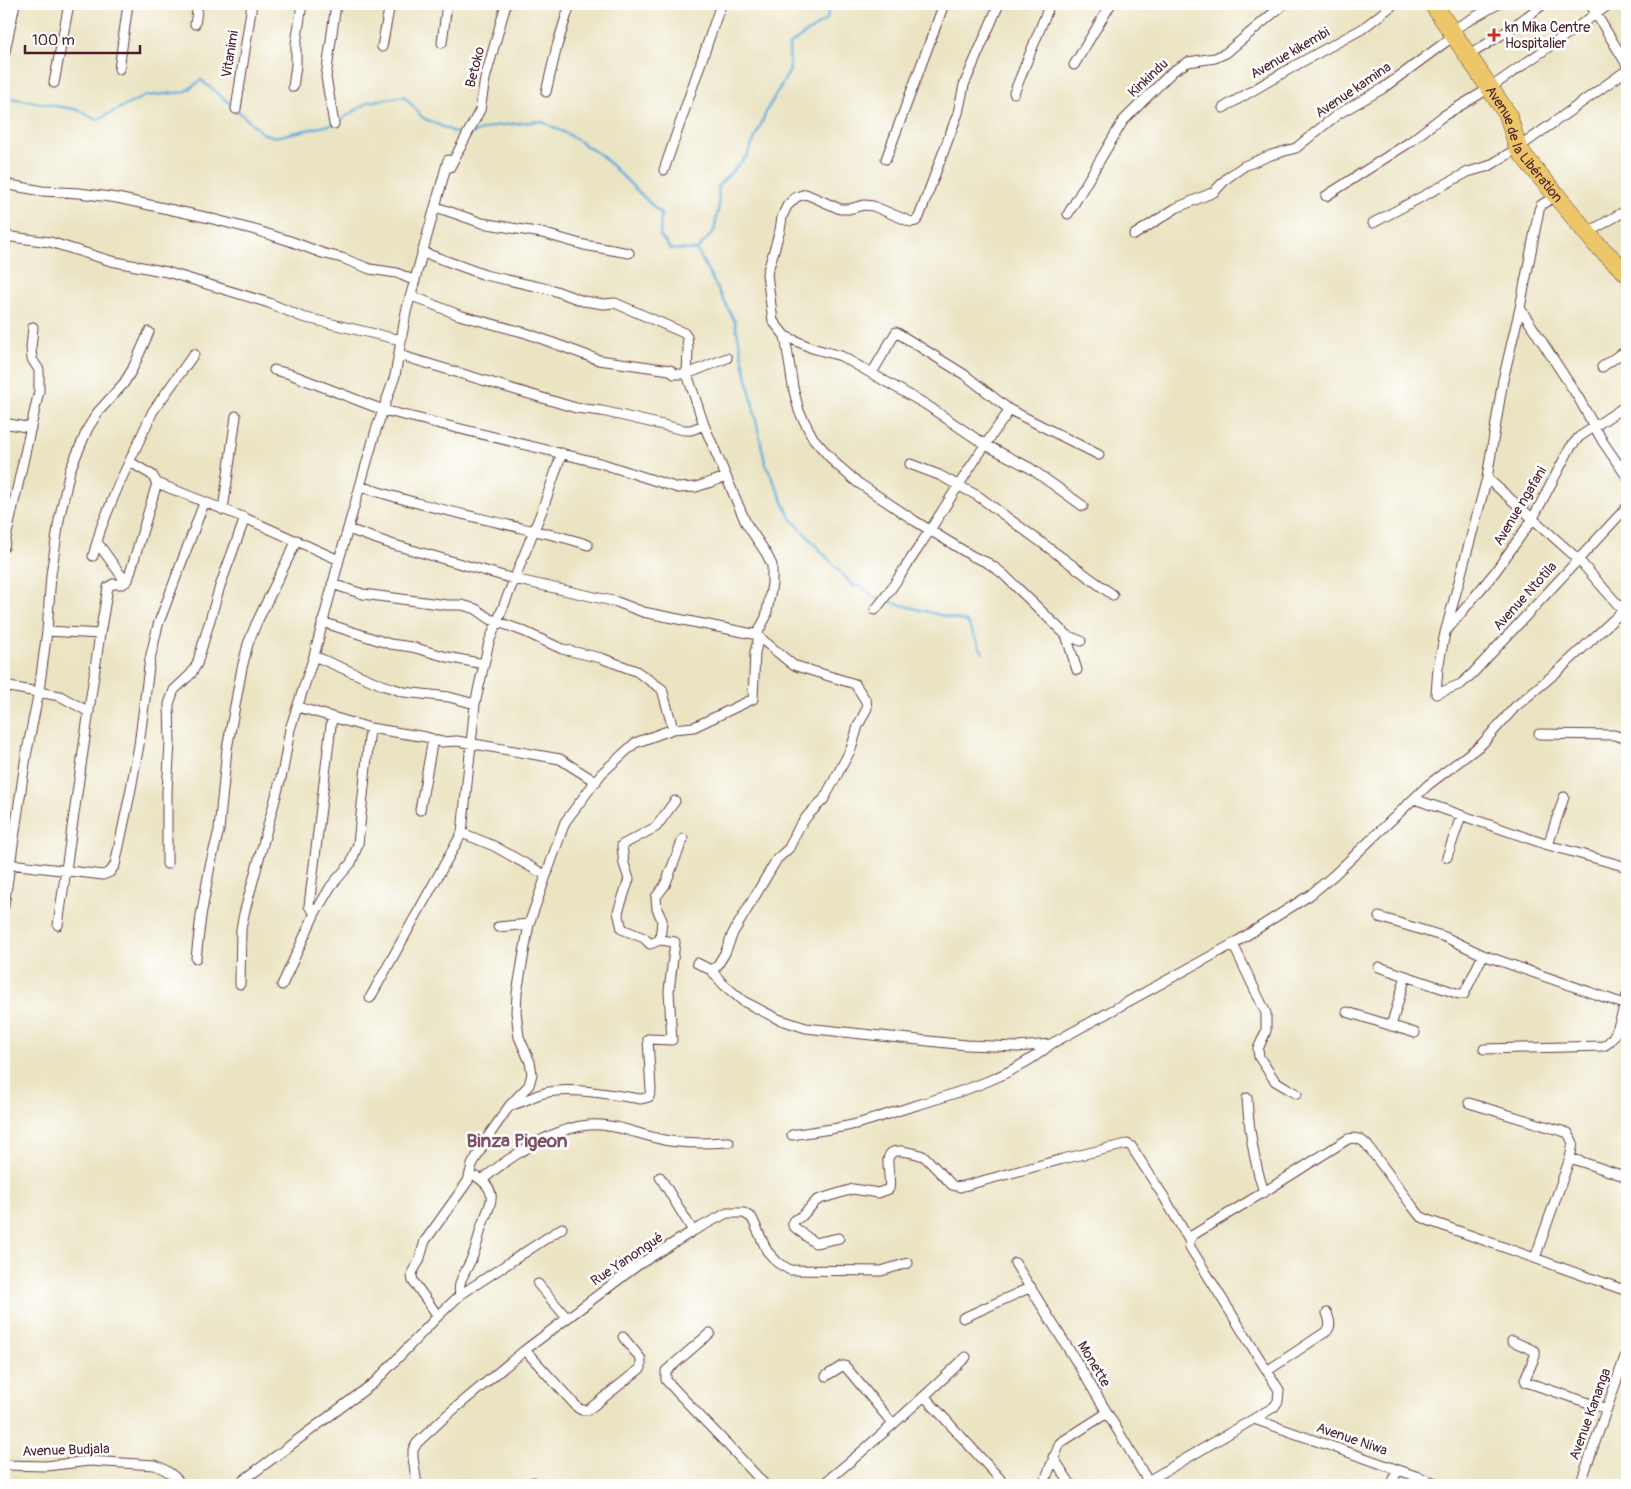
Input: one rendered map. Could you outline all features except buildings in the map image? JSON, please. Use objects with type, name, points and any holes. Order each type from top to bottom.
[{"type":"highway","name":"Avenue de la Libération","points":[[1433,4],[1508,115],[1518,148],[1597,245],[1627,273]]},
{"type":"street","points":[[4,56],[15,4]]},
{"type":"street","points":[[54,83],[70,4]]},
{"type":"street","points":[[119,68],[128,4]]},
{"type":"street","points":[[195,24],[198,4]]},
{"type":"street","name":"Vitanimi","points":[[236,109],[252,4]]},
{"type":"street","points":[[293,87],[296,44],[302,4]]},
{"type":"street","points":[[334,124],[326,77],[336,4]]},
{"type":"street","points":[[382,47],[390,4]]},
{"type":"street","points":[[442,43],[448,4]]},
{"type":"street","name":"Betoko","points":[[436,207],[448,160],[450,167],[480,110],[485,79],[506,4]]},
{"type":"street","points":[[546,92],[570,4]]},
{"type":"street","points":[[664,170],[721,4]]},
{"type":"street","points":[[886,159],[944,4]]},
{"type":"street","points":[[998,4],[964,85],[958,113],[916,222],[907,221],[873,206],[864,205],[840,209],[806,194],[796,197],[787,206],[767,274],[773,321],[785,336],[812,348],[841,356],[872,373],[925,404],[984,444],[1030,468],[1083,506]]},
{"type":"street","points":[[1014,93],[1050,4]]},
{"type":"street","points":[[1074,66],[1111,4]]},
{"type":"street","name":"Kinkindu","points":[[1068,214],[1123,121],[1173,71],[1188,62],[1215,58],[1226,53],[1284,4]]},
{"type":"street","name":"Avenue kikembi","points":[[1223,108],[1362,29],[1394,4]]},
{"type":"street","name":"Avenue kamina","points":[[1134,235],[1176,208],[1214,192],[1227,178],[1244,166],[1271,155],[1296,148],[1338,114],[1382,89],[1454,33],[1498,4]]},
{"type":"street","points":[[1590,4],[1627,65]]},
{"type":"street","points":[[1326,196],[1410,142],[1443,116],[1490,88],[1610,4]]},
{"type":"street","points":[[1469,55],[1506,32],[1541,6]]},
{"type":"street","points":[[1374,223],[1468,172],[1489,166],[1518,148],[1627,70]]},
{"type":"street","points":[[4,184],[42,192],[79,193],[117,198],[206,218],[290,240],[370,269],[397,273],[415,281]]},
{"type":"street","points":[[1445,632],[1487,478],[1503,380],[1520,308],[1539,210],[1541,205],[1556,196]]},
{"type":"street","points":[[240,984],[241,929],[283,770],[290,729],[314,656],[360,486],[383,410],[390,395],[406,312],[436,207],[482,223],[629,253]]},
{"type":"street","points":[[1587,233],[1627,210]]},
{"type":"street","points":[[4,236],[50,242],[110,261],[167,272],[269,303],[302,317],[401,340]]},
{"type":"street","points":[[422,252],[485,275],[553,290],[583,301],[604,304],[615,303],[681,331],[687,337],[687,374],[704,426],[746,523],[772,565],[772,584],[766,616],[758,636],[753,668],[753,699],[694,727],[674,729],[635,743],[601,774],[565,822],[528,924],[517,993],[516,1012],[519,1037],[530,1062],[531,1080],[529,1085],[496,1123],[479,1151],[462,1190],[425,1241],[419,1261],[412,1274],[413,1282],[438,1316]]},
{"type":"street","points":[[412,296],[459,315],[526,333],[599,360],[670,370],[674,374],[687,374],[727,358]]},
{"type":"street","points":[[1520,308],[1627,477]]},
{"type":"street","points":[[4,547],[32,428],[40,381],[39,370],[32,358],[33,327]]},
{"type":"street","points":[[4,906],[26,756],[40,691],[51,575],[59,520],[70,470],[88,428],[98,412],[124,383],[149,332]]},
{"type":"street","points":[[872,373],[896,332],[965,375],[1010,410],[1099,455]]},
{"type":"street","points":[[785,336],[799,412],[813,438],[835,463],[856,482],[930,530],[1002,573],[1066,635],[1081,641]]},
{"type":"street","points":[[1602,367],[1619,355],[1627,352]]},
{"type":"street","points":[[93,556],[101,528],[118,486],[153,411],[194,354]]},
{"type":"street","points":[[399,355],[576,408],[602,411],[684,430],[704,426]]},
{"type":"street","points":[[274,370],[290,374],[383,410],[562,453],[678,488],[696,487],[726,477]]},
{"type":"street","name":"Avenue ngafani","points":[[1445,632],[1496,572],[1532,520],[1570,448],[1594,427],[1627,405]]},
{"type":"street","points":[[875,610],[886,597],[930,530],[984,444],[1010,410]]},
{"type":"street","points":[[223,510],[236,416]]},
{"type":"street","points":[[4,423],[32,428]]},
{"type":"street","points":[[370,998],[462,833],[475,704],[489,642],[534,531],[562,453]]},
{"type":"street","points":[[130,462],[152,475],[157,483],[246,518],[339,560]]},
{"type":"street","points":[[910,464],[939,475],[978,496],[1008,516],[1113,595]]},
{"type":"street","points":[[792,1135],[861,1123],[951,1095],[1025,1063],[1051,1044],[1233,944],[1310,895],[1334,875],[1428,785],[1482,744],[1515,707],[1626,611],[1578,559],[1487,478]]},
{"type":"street","points":[[58,925],[108,587],[113,584],[123,584],[130,576],[157,483]]},
{"type":"street","points":[[360,486],[387,495],[534,531],[567,537],[588,545]]},
{"type":"street","points":[[10,864],[103,875],[110,872],[115,865],[139,745],[150,659],[158,625],[204,503]]},
{"type":"street","name":"Avenue Ntotila","points":[[1445,632],[1438,668],[1436,694],[1461,684],[1502,643],[1627,507]]},
{"type":"street","points":[[167,864],[166,792],[170,743],[169,704],[174,690],[191,674],[197,664],[220,586],[246,518]]},
{"type":"street","points":[[348,529],[391,544],[514,579],[617,602],[643,612],[758,636],[793,666],[855,684],[866,701],[867,708],[858,726],[851,749],[824,799],[808,815],[789,848],[777,859],[733,933],[725,953],[717,966],[711,970]]},
{"type":"street","points":[[196,958],[208,875],[219,830],[227,749],[242,668],[248,644],[256,624],[297,540]]},
{"type":"street","points":[[97,542],[126,582]]},
{"type":"street","points":[[332,584],[363,594],[447,605],[462,605],[476,610],[490,619],[523,631],[562,649],[601,658],[636,671],[662,689],[674,729]]},
{"type":"street","points":[[322,622],[390,644],[447,658],[484,664]]},
{"type":"street","points":[[47,631],[100,634]]},
{"type":"street","points":[[1066,635],[1077,670]]},
{"type":"street","points":[[314,656],[382,685],[404,692],[449,697],[475,704]]},
{"type":"street","points":[[4,686],[11,689],[40,691],[60,696],[89,712]]},
{"type":"street","points":[[298,707],[370,728],[441,742],[457,741],[560,759],[596,782]]},
{"type":"street","points":[[314,913],[309,906],[332,717]]},
{"type":"street","points":[[282,985],[314,913],[331,886],[356,853],[370,728]]},
{"type":"street","points":[[1540,734],[1614,735],[1627,739]]},
{"type":"street","points":[[420,810],[433,739]]},
{"type":"street","points":[[1548,845],[1564,797]]},
{"type":"street","points":[[1414,799],[1548,845],[1627,867]]},
{"type":"street","points":[[510,1105],[521,1103],[543,1093],[579,1091],[641,1099],[649,1098],[651,1090],[648,1039],[672,1040],[669,991],[676,942],[660,940],[650,944],[644,938],[622,929],[618,912],[629,879],[624,864],[622,845],[656,827],[675,801]]},
{"type":"street","points":[[1447,858],[1461,816]]},
{"type":"street","points":[[462,833],[494,846],[545,874]]},
{"type":"street","points":[[660,940],[662,920],[657,909],[656,897],[665,885],[682,839]]},
{"type":"street","points":[[1379,917],[1445,937],[1483,954],[1626,1001],[1615,1033],[1609,1044],[1604,1046],[1484,1049]]},
{"type":"street","points":[[498,927],[528,924]]},
{"type":"street","points":[[1233,944],[1266,1013],[1266,1031],[1258,1049],[1259,1057],[1275,1082],[1297,1094]]},
{"type":"street","points":[[1379,967],[1459,994],[1464,994],[1483,954]]},
{"type":"street","points":[[697,963],[711,970],[723,984],[743,1001],[778,1019],[806,1028],[966,1045],[1018,1047],[1051,1044]]},
{"type":"street","points":[[1391,1026],[1406,976]]},
{"type":"street","points":[[1347,1012],[1416,1033]]},
{"type":"street","points":[[1247,1098],[1256,1165],[1264,1192]]},
{"type":"street","points":[[1470,1103],[1568,1133],[1573,1143],[1570,1158],[1536,1258]]},
{"type":"street","points":[[482,1180],[498,1166],[528,1147],[551,1136],[588,1125],[616,1128],[676,1142],[702,1144],[729,1142]]},
{"type":"street","points":[[1189,1240],[1193,1235],[1348,1139],[1355,1137],[1362,1139],[1420,1216],[1430,1222],[1627,1291]]},
{"type":"street","points":[[839,1238],[815,1243],[793,1226],[793,1221],[802,1216],[820,1199],[853,1190],[878,1193],[889,1189],[891,1184],[888,1157],[890,1153],[896,1151],[925,1157],[952,1185],[960,1187],[1126,1144],[1135,1150],[1189,1240],[1190,1246],[1278,1390],[1278,1401],[1274,1407],[1147,1483]]},
{"type":"street","points":[[1570,1158],[1627,1177]]},
{"type":"street","points":[[460,1295],[459,1284],[475,1253],[482,1226],[492,1205],[491,1194],[482,1180],[476,1176],[469,1176]]},
{"type":"street","points":[[660,1177],[693,1231]]},
{"type":"street","name":"Rue Yanongué","points":[[416,1485],[413,1458],[416,1443],[447,1415],[525,1350],[638,1265],[693,1231],[727,1213],[744,1213],[752,1218],[767,1251],[778,1263],[790,1270],[881,1271],[908,1263]]},
{"type":"street","points":[[237,1485],[375,1382],[460,1295],[562,1228]]},
{"type":"street","name":"Monette","points":[[1015,1263],[1107,1413],[1147,1483]]},
{"type":"street","points":[[538,1284],[566,1318]]},
{"type":"street","points":[[963,1318],[1031,1287]]},
{"type":"street","points":[[1267,1371],[1327,1331],[1330,1328],[1327,1313]]},
{"type":"street","points":[[710,1333],[666,1371],[666,1380],[765,1485]]},
{"type":"street","points":[[525,1350],[578,1408],[588,1410],[642,1368],[641,1358],[623,1337]]},
{"type":"street","points":[[1512,1341],[1534,1351],[1535,1356],[1525,1379],[1526,1382],[1606,1409]]},
{"type":"street","name":"Avenue Kananga","points":[[1580,1485],[1627,1351]]},
{"type":"street","points":[[822,1485],[879,1439],[966,1357]]},
{"type":"street","points":[[826,1376],[845,1366],[893,1424]]},
{"type":"street","points":[[925,1397],[1000,1478]]},
{"type":"street","points":[[1043,1485],[1060,1443],[1107,1413]]},
{"type":"street","name":"Avenue Niwa","points":[[1254,1419],[1441,1485]]},
{"type":"street","points":[[1053,1457],[1071,1485]]},
{"type":"street","name":"Avenue Budjala","points":[[4,1465],[46,1466],[89,1461],[146,1464],[164,1468],[174,1475],[182,1485]]},
{"type":"street","points":[[1392,1485],[1397,1470]]},
{"type":"street","points":[[522,1485],[534,1482],[537,1485]]},
{"type":"waterway","points":[[697,250],[714,231],[719,205],[718,186],[747,156],[768,108],[790,70],[789,45],[827,19],[830,4]]},
{"type":"waterway","points":[[4,93],[11,98],[79,110],[96,120],[145,96],[185,92],[201,80],[233,106]]},
{"type":"waterway","points":[[237,110],[262,133],[275,137],[334,124],[369,102],[404,96],[423,118],[465,135]]},
{"type":"waterway","points":[[470,134],[494,126],[541,121],[569,135],[602,156],[661,214],[660,236],[671,249],[697,250]]},
{"type":"waterway","points":[[697,250],[735,322],[765,462],[790,517],[853,586],[861,586],[874,597],[881,599]]},
{"type":"waterway","points":[[886,601],[967,622],[983,653]]},
{"type":"place","name":"kn Mika Centre Hospitalier","points":[[1494,35]]},
{"type":"district","name":"Binza Pigeon","points":[[517,1141]]}]
